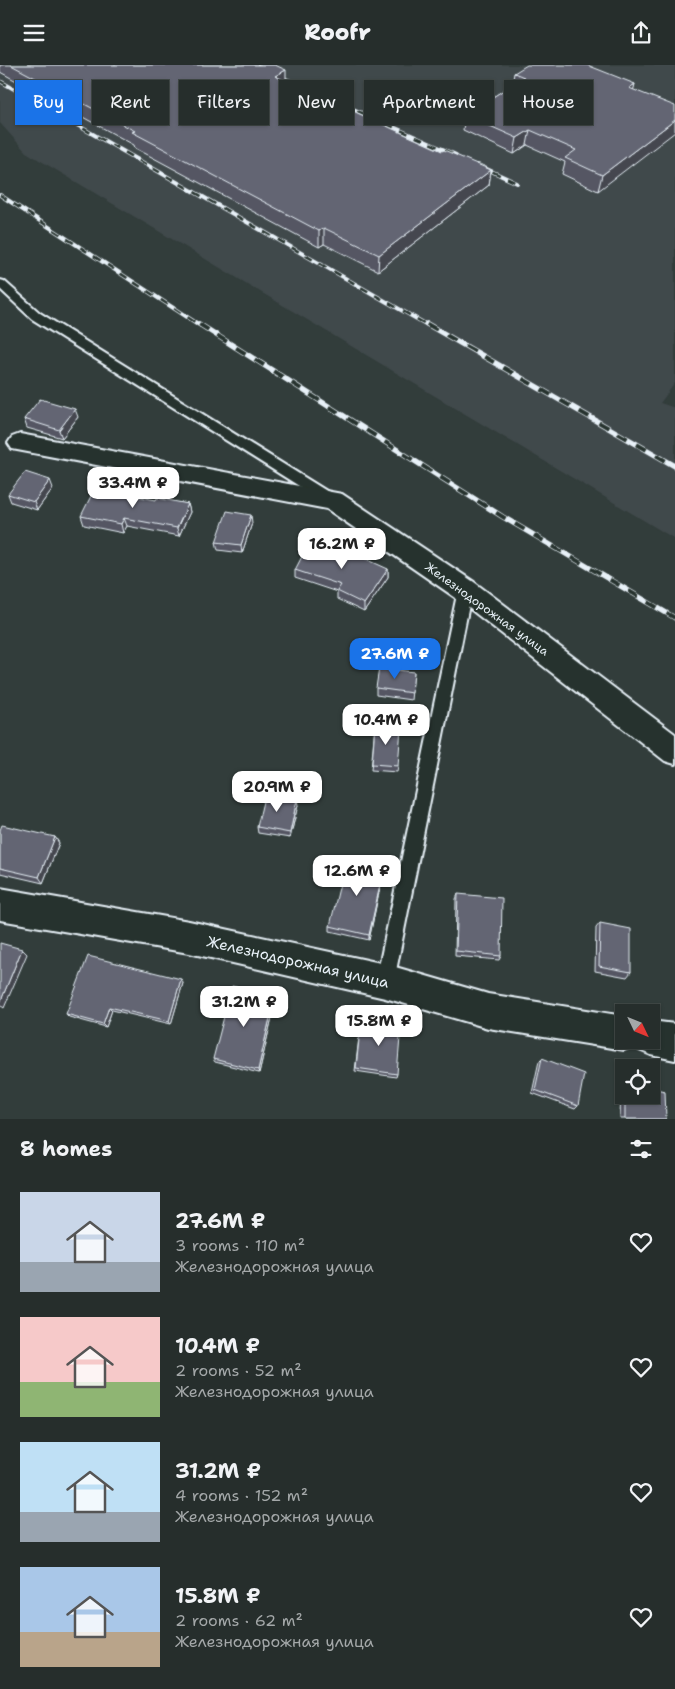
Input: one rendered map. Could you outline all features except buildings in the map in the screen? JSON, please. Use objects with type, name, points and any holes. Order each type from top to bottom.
[{"type":"street","name":"Железнодорожная улица","points":[[20,443],[333,501],[465,590],[675,751]]},
{"type":"street","name":"Железнодорожная улица","points":[[0,904],[189,937],[385,981],[488,1011],[615,1032]]},
{"type":"street","points":[[660,1040],[675,1042]]},
{"type":"lane","points":[[0,283],[36,316],[333,501]]},
{"type":"lane","points":[[385,981],[465,590]]},
{"type":"shaded area","points":[[0,65],[675,65],[675,383],[660,403],[675,408],[675,539],[26,152],[0,123]]},
{"type":"railway","points":[[255,65],[456,155]]},
{"type":"railway","points":[[0,81],[429,326]]},
{"type":"railway","points":[[478,165],[517,183]]},
{"type":"railway","points":[[0,195],[201,326]]},
{"type":"railway","points":[[199,324],[503,517],[675,618]]},
{"type":"railway","points":[[427,324],[675,466]]}]
